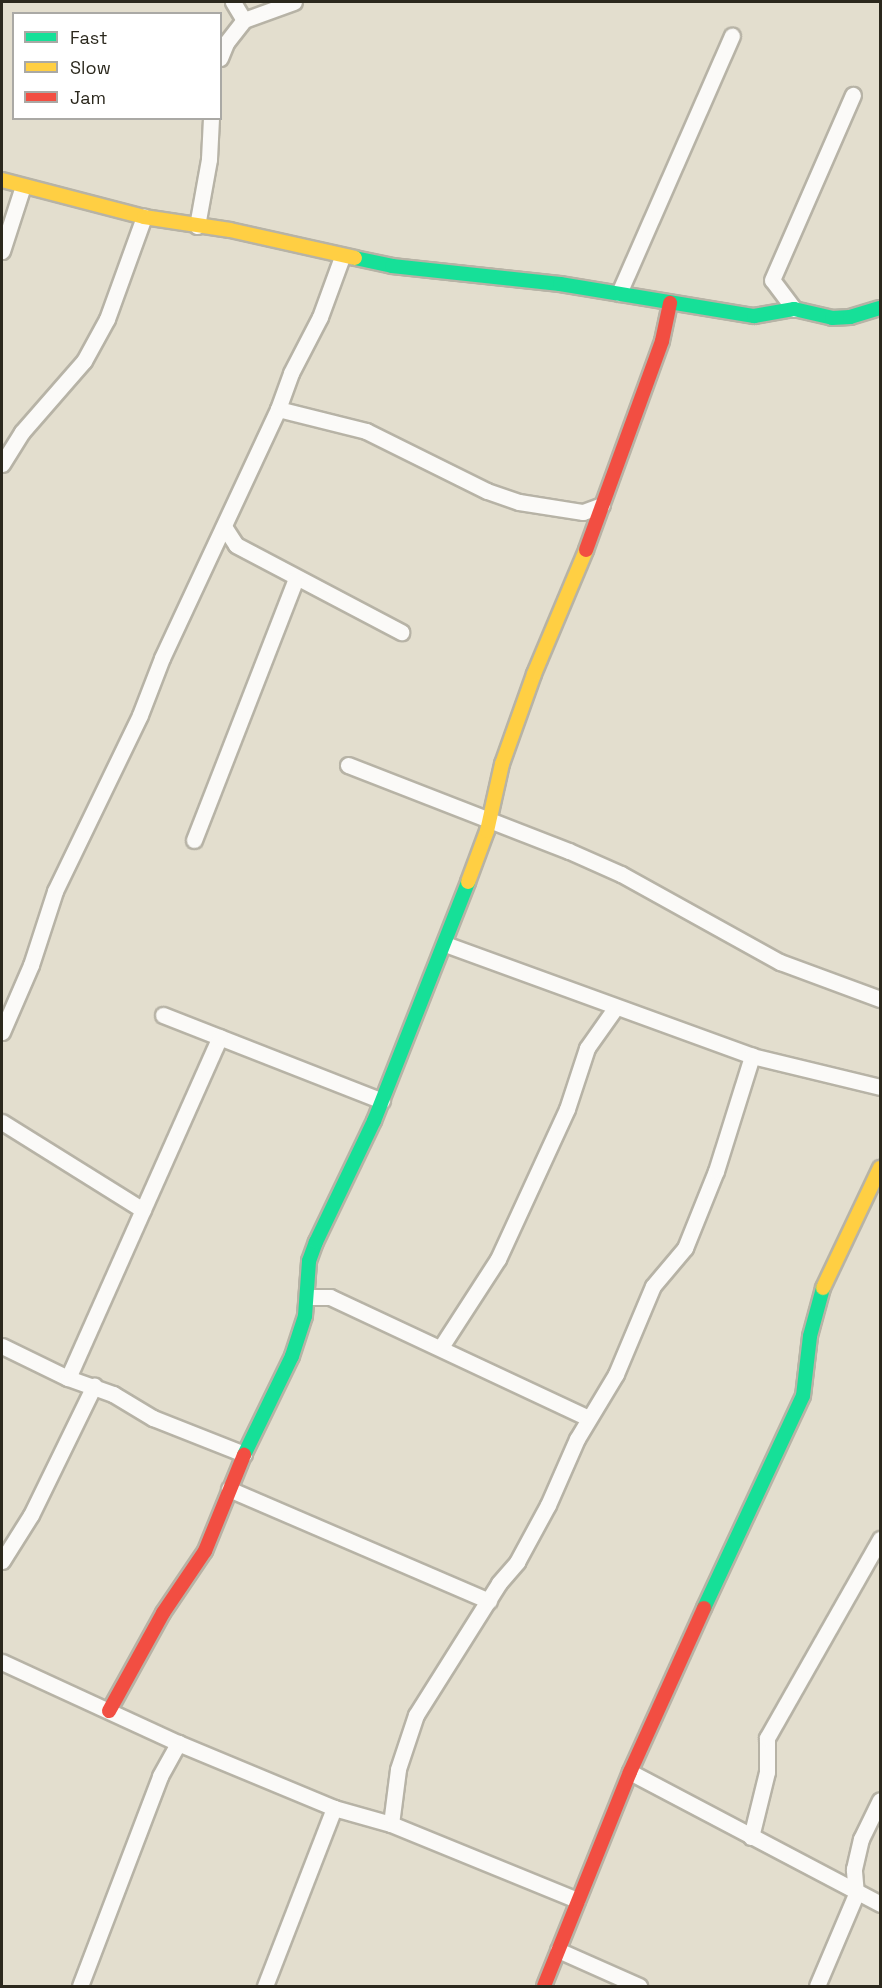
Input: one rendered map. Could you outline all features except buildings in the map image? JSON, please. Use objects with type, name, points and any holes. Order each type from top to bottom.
[{"type":"street","points":[[233,2],[244,20]]},
{"type":"street","points":[[222,53],[226,43],[244,20],[294,2]]},
{"type":"street","points":[[619,293],[732,36]]},
{"type":"street","points":[[794,309],[772,280],[854,95]]},
{"type":"street","points":[[197,226],[209,159],[211,120]]},
{"type":"street","points":[[2,180],[144,217],[230,230],[342,257],[619,293],[754,316],[794,309],[832,318],[880,308]]},
{"type":"street","points":[[2,251],[23,186]]},
{"type":"street","points":[[2,464],[22,432],[84,362],[107,319],[144,217]]},
{"type":"street","points":[[2,1032],[31,965],[55,891],[225,528],[342,257]]},
{"type":"street","points":[[109,1711],[163,1613],[206,1551],[244,1454],[292,1356],[308,1297],[309,1261],[382,1101],[445,944],[489,820],[502,764],[534,674],[602,505],[662,340],[670,303]]},
{"type":"street","points":[[278,409],[366,431],[487,491],[519,502],[583,512],[602,505]]},
{"type":"street","points":[[225,528],[236,545],[296,579],[401,632]]},
{"type":"street","points":[[194,840],[296,579]]},
{"type":"street","points":[[348,765],[621,874],[780,962],[880,999]]},
{"type":"street","points":[[445,944],[752,1056],[880,1087]]},
{"type":"street","points":[[441,1347],[498,1259],[567,1109],[587,1048],[616,1006]]},
{"type":"street","points":[[163,1015],[382,1101]]},
{"type":"street","points":[[68,1378],[220,1037]]},
{"type":"street","points":[[391,1824],[398,1768],[416,1715],[531,1538],[588,1418],[616,1374],[653,1286],[685,1248],[716,1171],[752,1056]]},
{"type":"street","points":[[2,1122],[143,1210]]},
{"type":"street","points":[[544,1986],[630,1772],[762,1477],[803,1396],[810,1336],[820,1294],[880,1168]]},
{"type":"street","points":[[308,1297],[330,1297],[441,1347],[588,1418]]},
{"type":"street","points":[[2,1346],[68,1378],[94,1386],[153,1418],[244,1454]]},
{"type":"street","points":[[2,1561],[31,1515],[94,1386]]},
{"type":"street","points":[[229,1489],[489,1600]]},
{"type":"street","points":[[751,1837],[767,1772],[767,1738],[880,1539]]},
{"type":"street","points":[[2,1662],[178,1743],[334,1808],[391,1824],[577,1900]]},
{"type":"street","points":[[80,1986],[160,1776],[178,1743]]},
{"type":"street","points":[[630,1772],[856,1894],[880,1904]]},
{"type":"street","points":[[817,1986],[856,1894],[855,1869],[861,1839],[880,1800]]},
{"type":"street","points":[[265,1986],[334,1808]]},
{"type":"street","points":[[558,1950],[639,1986]]},
{"type":"traffic: fast","points":[[355,258],[392,266],[560,284],[754,316],[794,309],[832,318],[850,317],[880,308]]},
{"type":"traffic: fast","points":[[244,1455],[292,1356],[305,1316],[309,1261],[316,1242],[374,1121],[468,882]]},
{"type":"traffic: fast","points":[[704,1608],[803,1396],[810,1336],[823,1288]]},
{"type":"traffic: slow","points":[[2,180],[144,217],[230,230],[355,258]]},
{"type":"traffic: slow","points":[[468,882],[487,831],[502,764],[534,674],[586,550]]},
{"type":"traffic: slow","points":[[823,1288],[880,1168]]},
{"type":"traffic: jam","points":[[586,550],[662,341],[670,303]]},
{"type":"traffic: jam","points":[[109,1711],[163,1613],[205,1551],[244,1455]]},
{"type":"traffic: jam","points":[[544,1986],[630,1772],[704,1608]]}]
